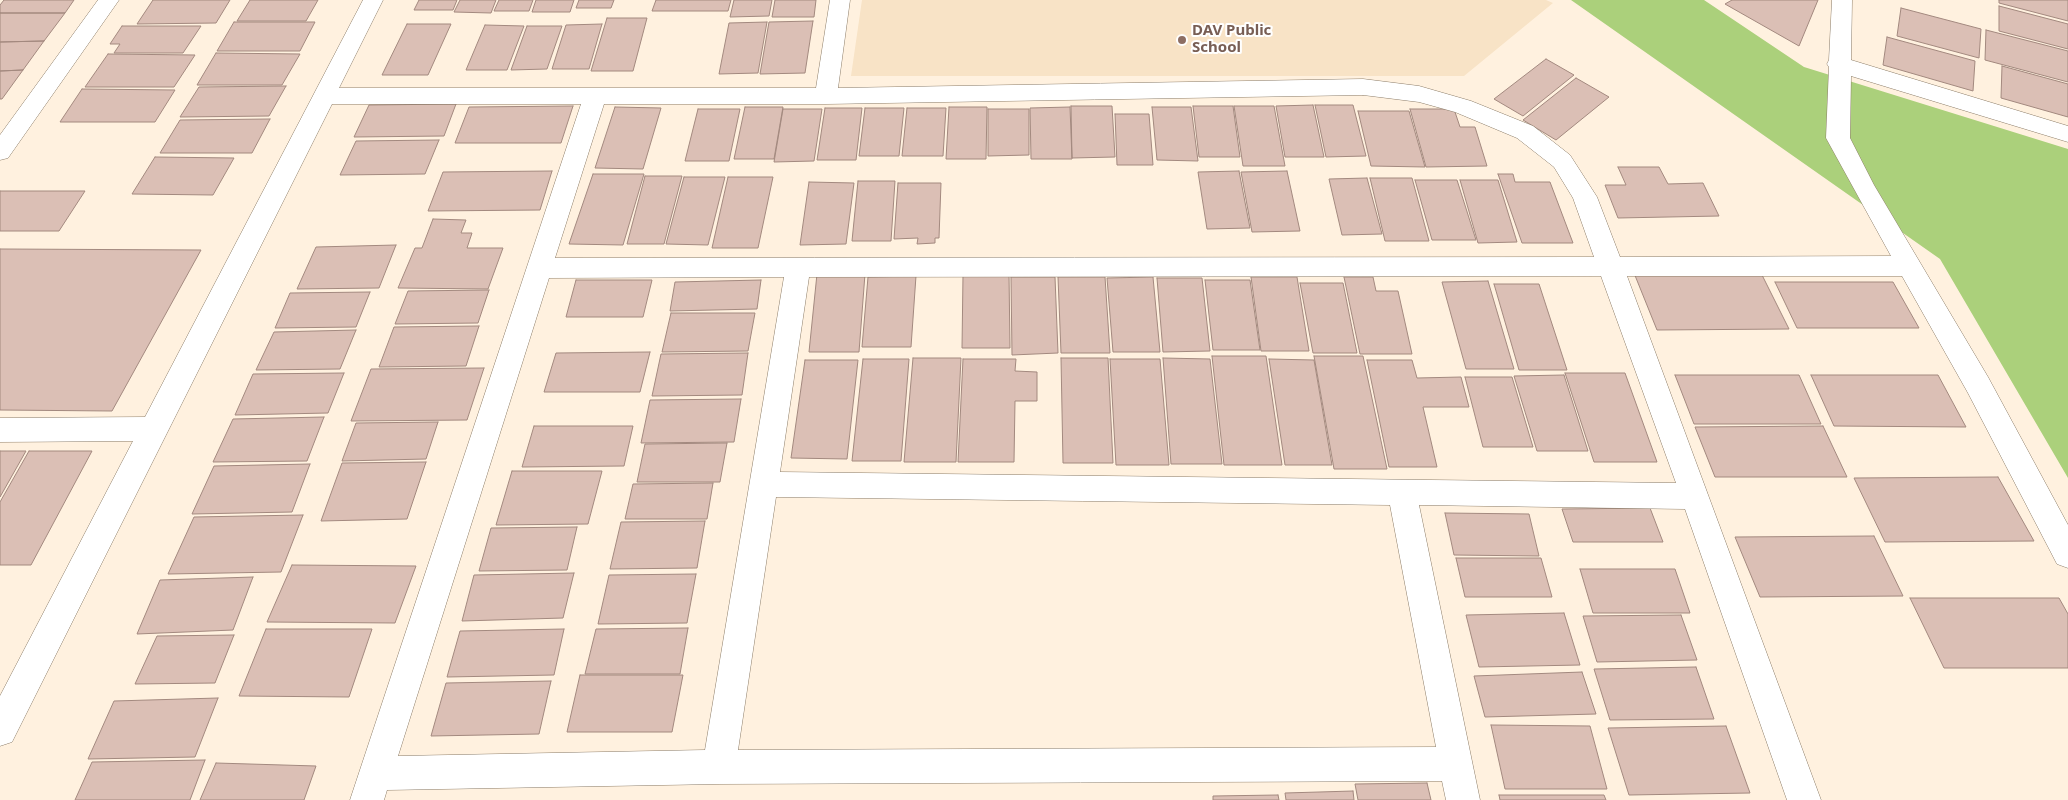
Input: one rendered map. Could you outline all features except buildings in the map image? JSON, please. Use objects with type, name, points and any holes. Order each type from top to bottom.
[{"type":"street","points":[[0,152],[110,0]]},
{"type":"street","points":[[0,730],[373,0]]},
{"type":"street","points":[[826,96],[840,0]]},
{"type":"street","points":[[1842,0],[1838,72],[1838,138],[1908,266],[1978,385],[2068,554]]},
{"type":"street","points":[[1838,72],[2068,134]]},
{"type":"street","points":[[324,96],[826,96],[1363,87],[1419,94],[1463,106],[1525,132],[1562,161],[1585,197],[1804,800]]},
{"type":"street","points":[[595,96],[372,786],[719,766],[1456,764]]},
{"type":"street","points":[[540,268],[1610,268],[1908,266]]},
{"type":"street","points":[[719,766],[798,268]]},
{"type":"street","points":[[0,430],[154,429]]},
{"type":"street","points":[[763,484],[1695,496]]},
{"type":"street","points":[[1402,492],[1463,800]]},
{"type":"shaded area","name":"DAV Public School","points":[[862,0],[1546,0],[1553,3],[1464,76],[851,76]]},
{"type":"green space","points":[[1571,0],[1704,0],[1804,67],[2068,149],[2068,478],[1940,259]]},
{"type":"place","name":"DAV Public School","points":[[1182,40]]}]
